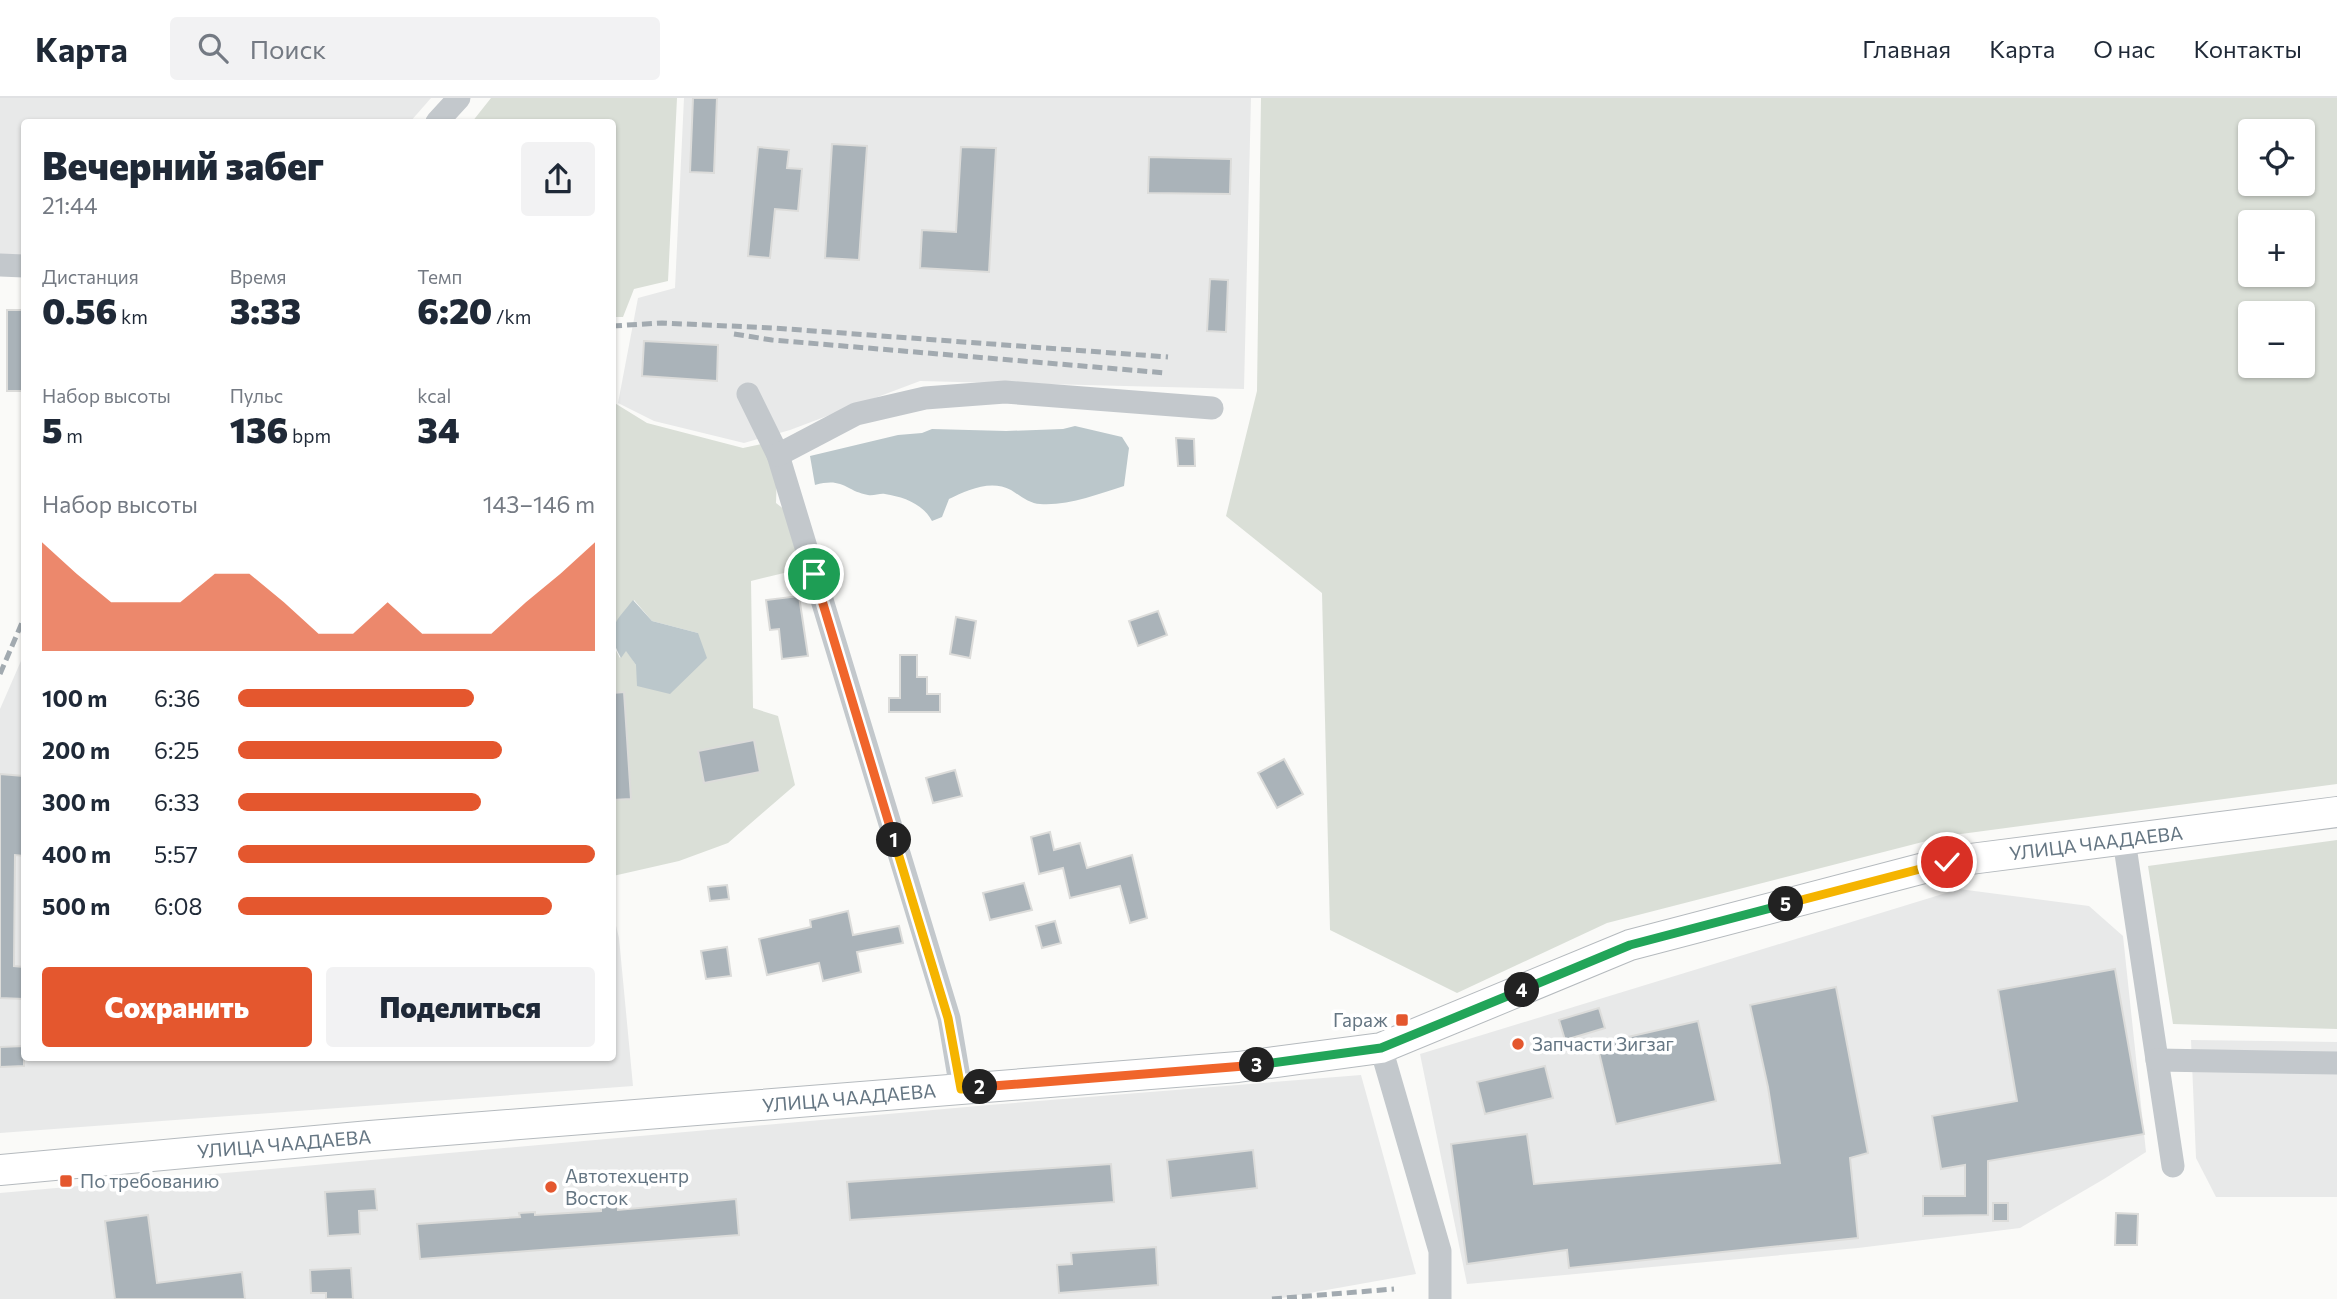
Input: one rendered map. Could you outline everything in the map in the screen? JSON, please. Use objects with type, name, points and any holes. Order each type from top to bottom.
[{"type":"main road","name":"УЛИЦА ЧААДАЕВА","points":[[0,1170],[370,1136],[1238,1068],[1381,1048],[1630,945],[1947,862],[2337,812]]},
{"type":"street","points":[[440,119],[459,98]]},
{"type":"street","points":[[0,265],[21,266]]},
{"type":"street","points":[[778,455],[856,414],[925,398],[1005,392],[1212,408]]},
{"type":"street","points":[[748,394],[778,455],[948,1018],[961,1089]]},
{"type":"street","points":[[2124,840],[2173,1166]]},
{"type":"street","points":[[1381,1048],[1440,1251],[1440,1299]]},
{"type":"street","points":[[2157,1060],[2337,1063]]},
{"type":"shaded area","points":[[0,98],[431,98],[413,119],[21,119],[21,256],[0,255]]},
{"type":"shaded area","points":[[491,98],[677,98],[668,281],[634,289],[623,317],[616,317],[616,119],[474,119]]},
{"type":"shaded area","points":[[684,98],[1251,98],[1244,389],[920,381],[790,430],[744,443],[654,421],[618,403],[638,298],[675,288]]},
{"type":"shaded area","points":[[1261,98],[2337,98],[2337,784],[1946,836],[1607,923],[1457,993],[1330,930],[1322,593],[1226,516],[1257,391]]},
{"type":"shaded area","points":[[616,404],[647,423],[743,448],[766,443],[777,472],[776,503],[790,514],[805,568],[751,581],[753,708],[778,716],[795,785],[728,843],[679,861],[616,875],[616,650],[620,658],[626,650],[636,665],[698,633],[652,621],[634,600],[616,622]]},
{"type":"shaded area","points":[[1075,426],[1122,437],[1129,448],[1124,486],[1083,499],[1051,504],[1032,503],[1003,487],[979,487],[949,499],[942,517],[932,521],[924,510],[899,497],[868,495],[832,483],[815,485],[810,456],[932,429],[1006,431],[1063,429]]},
{"type":"shaded area","points":[[633,600],[652,621],[698,633],[707,658],[670,694],[637,686],[636,665],[626,651],[621,658],[616,648],[616,623]]},
{"type":"shaded area","points":[[21,661],[21,1061],[616,1061],[616,926],[633,1086],[0,1133],[0,709]]},
{"type":"shaded area","points":[[2337,840],[2337,1029],[2173,1024],[2148,866]]},
{"type":"shaded area","points":[[1959,889],[2089,906],[2123,936],[2146,1152],[2020,1228],[1858,1248],[1467,1284],[1420,1054]]},
{"type":"shaded area","points":[[2191,1040],[2337,1042],[2337,1197],[2216,1197],[2196,1158]]},
{"type":"shaded area","points":[[1361,1075],[1416,1274],[1276,1299],[0,1299],[0,1193],[989,1105]]},
{"type":"building","points":[[693,98],[717,98],[714,173],[690,172]]},
{"type":"building","points":[[832,144],[867,146],[859,260],[825,258]]},
{"type":"building","points":[[758,147],[789,150],[787,168],[802,169],[798,211],[775,209],[770,258],[748,256]]},
{"type":"building","points":[[961,147],[996,148],[989,272],[920,268],[922,230],[956,232]]},
{"type":"building","points":[[1149,157],[1231,159],[1230,194],[1148,193]]},
{"type":"building","points":[[1210,279],[1228,280],[1226,332],[1207,331]]},
{"type":"building","points":[[7,310],[21,310],[21,391],[7,391]]},
{"type":"building","points":[[644,341],[718,345],[717,381],[642,376]]},
{"type":"building","points":[[1176,438],[1194,439],[1195,466],[1178,466]]},
{"type":"building","points":[[799,596],[808,656],[782,659],[779,629],[770,630],[766,600]]},
{"type":"building","points":[[1158,611],[1167,635],[1138,646],[1129,621]]},
{"type":"building","points":[[956,617],[976,621],[970,658],[950,654]]},
{"type":"building","points":[[900,655],[917,655],[917,677],[927,677],[927,694],[940,694],[940,712],[889,712],[889,698],[900,698]]},
{"type":"building","points":[[624,692],[631,799],[616,800],[616,693]]},
{"type":"building","points":[[754,740],[760,772],[704,783],[698,751]]},
{"type":"building","points":[[1284,759],[1303,794],[1277,808],[1258,773]]},
{"type":"building","points":[[955,770],[962,796],[933,803],[926,778]]},
{"type":"building","points":[[0,774],[21,776],[21,856],[15,855],[14,966],[21,967],[21,999],[0,998]]},
{"type":"building","points":[[1050,832],[1054,850],[1080,843],[1087,868],[1132,855],[1147,918],[1130,923],[1120,886],[1070,898],[1063,868],[1039,874],[1031,837]]},
{"type":"building","points":[[1024,883],[1032,910],[990,920],[983,893]]},
{"type":"building","points":[[727,885],[729,899],[710,901],[708,887]]},
{"type":"building","points":[[848,911],[853,935],[899,926],[903,943],[857,952],[861,972],[823,981],[819,963],[767,975],[759,939],[811,927],[810,920]]},
{"type":"building","points":[[1055,921],[1061,943],[1042,948],[1036,926]]},
{"type":"building","points":[[727,947],[731,976],[706,979],[701,951]]},
{"type":"building","points":[[2115,969],[2144,1134],[1988,1161],[1988,1215],[1923,1216],[1923,1196],[1965,1196],[1965,1165],[1941,1169],[1932,1116],[2017,1101],[1998,990]]},
{"type":"building","points":[[1836,987],[1868,1153],[1850,1158],[1858,1238],[1569,1268],[1567,1250],[1467,1264],[1451,1144],[1527,1134],[1534,1184],[1780,1163],[1768,1087],[1750,1005]]},
{"type":"building","points":[[1599,1008],[1605,1028],[1565,1040],[1559,1020]]},
{"type":"building","points":[[1698,1021],[1716,1101],[1616,1124],[1597,1044]]},
{"type":"building","points":[[21,1046],[21,1061],[24,1061],[24,1066],[0,1067],[0,1047]]},
{"type":"building","points":[[1545,1066],[1553,1098],[1485,1114],[1477,1082]]},
{"type":"building","points":[[1253,1150],[1257,1188],[1171,1198],[1167,1160]]},
{"type":"building","points":[[1111,1164],[1114,1202],[850,1220],[847,1182]]},
{"type":"building","points":[[375,1189],[377,1210],[359,1211],[360,1234],[328,1236],[325,1192]]},
{"type":"building","points":[[736,1199],[739,1235],[420,1259],[417,1224],[520,1217],[519,1213],[535,1212],[535,1215],[601,1211],[601,1206],[618,1204],[618,1210]]},
{"type":"building","points":[[1993,1203],[2008,1203],[2008,1221],[1993,1221]]},
{"type":"building","points":[[2116,1213],[2138,1214],[2137,1245],[2115,1245]]},
{"type":"building","points":[[148,1215],[157,1283],[242,1272],[245,1299],[115,1299],[105,1221]]},
{"type":"building","points":[[1156,1247],[1158,1285],[1059,1293],[1057,1265],[1072,1264],[1071,1253]]},
{"type":"building","points":[[351,1268],[353,1299],[326,1299],[326,1293],[311,1293],[310,1270]]},
{"type":"railway","points":[[616,326],[662,323],[774,328],[1168,357]]},
{"type":"railway","points":[[734,334],[772,340],[1166,373]]},
{"type":"railway","points":[[0,674],[21,625]]},
{"type":"railway","points":[[1272,1299],[1394,1289]]},
{"type":"place","name":"Гараж","points":[[1402,1020]]},
{"type":"place","name":"Запчасти Зигзаг","points":[[1518,1044]]},
{"type":"place","name":"По требованию","points":[[66,1181]]},
{"type":"place","name":"Автотехцентр Восток","points":[[551,1187]]},
{"type":"route","points":[[814,574],[948,1018],[961,1089],[1238,1068],[1381,1048],[1630,945],[1947,862]]}]
